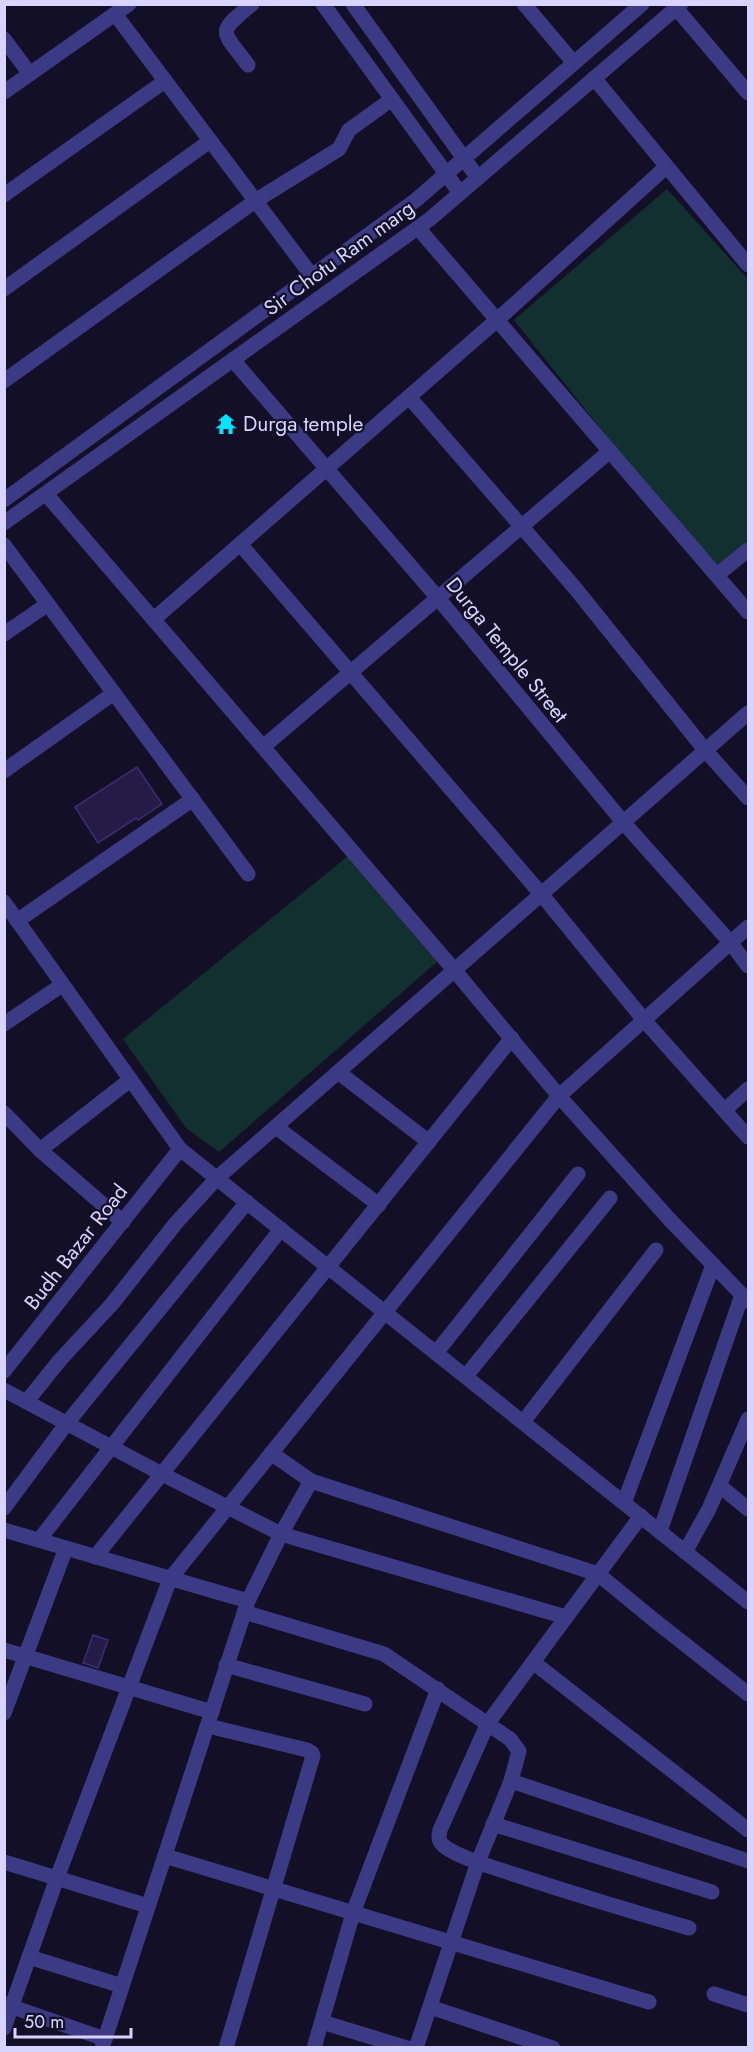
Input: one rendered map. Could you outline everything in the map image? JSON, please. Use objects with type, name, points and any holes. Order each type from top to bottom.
[{"type":"street","points":[[4,92],[129,4]]},
{"type":"street","points":[[248,65],[226,37],[225,30],[227,25],[252,4]]},
{"type":"street","points":[[323,4],[460,193]]},
{"type":"street","points":[[353,4],[478,178]]},
{"type":"street","points":[[524,4],[574,63]]},
{"type":"street","name":"Sir Chotu Ram marg","points":[[4,500],[416,200],[642,4]]},
{"type":"street","points":[[679,6],[748,93]]},
{"type":"street","name":"Sir Chotu Ram marg","points":[[4,523],[418,228],[679,6]]},
{"type":"street","points":[[115,14],[312,276]]},
{"type":"street","points":[[4,39],[30,74]]},
{"type":"street","points":[[594,78],[748,265]]},
{"type":"street","points":[[4,195],[165,81]]},
{"type":"street","points":[[4,381],[255,201],[339,149],[349,130],[392,99]]},
{"type":"street","points":[[4,289],[210,141]]},
{"type":"street","points":[[154,619],[497,320],[666,167]]},
{"type":"street","points":[[418,228],[748,612]]},
{"type":"street","name":"Durga Temple Street","points":[[233,360],[438,598],[623,822],[730,942],[748,966]]},
{"type":"street","points":[[409,397],[575,588],[705,750],[748,798]]},
{"type":"street","points":[[263,747],[610,451]]},
{"type":"street","points":[[46,494],[455,971],[559,1096],[670,1220],[745,1298],[660,1531]]},
{"type":"street","points":[[4,544],[248,874]]},
{"type":"street","points":[[240,544],[542,895],[644,1020],[748,1137]]},
{"type":"street","points":[[717,575],[748,550]]},
{"type":"street","points":[[4,634],[48,604]]},
{"type":"street","points":[[4,771],[114,693]]},
{"type":"street","points":[[27,1401],[60,1360],[112,1304],[176,1223],[217,1178],[748,713]]},
{"type":"street","points":[[17,921],[193,799]]},
{"type":"street","points":[[4,902],[180,1149],[748,1602]]},
{"type":"street","points":[[4,2028],[8,2005],[29,1957],[170,1579],[559,1096],[748,927]]},
{"type":"street","points":[[4,1024],[62,985]]},
{"type":"street","points":[[95,1557],[512,1038]]},
{"type":"street","points":[[338,1072],[429,1142]]},
{"type":"street","points":[[40,1150],[130,1080]]},
{"type":"street","points":[[724,1110],[748,1089]]},
{"type":"street","points":[[4,1113],[40,1150],[123,1222]]},
{"type":"street","points":[[276,1127],[379,1205]]},
{"type":"street","name":"Budh Bazar Road","points":[[4,1371],[180,1149]]},
{"type":"street","points":[[436,1353],[578,1174]]},
{"type":"street","points":[[466,1376],[610,1198]]},
{"type":"street","points":[[4,1508],[67,1423],[247,1202]]},
{"type":"street","points":[[39,1540],[281,1229]]},
{"type":"street","points":[[523,1422],[656,1250]]},
{"type":"street","points":[[624,1503],[713,1265]]},
{"type":"street","points":[[4,1390],[281,1534],[566,1617]]},
{"type":"street","points":[[685,1552],[710,1509],[748,1419]]},
{"type":"street","points":[[271,1453],[311,1481],[598,1574],[748,1694]]},
{"type":"street","points":[[8,2005],[103,2043],[246,1607],[281,1534],[311,1481]]},
{"type":"street","points":[[720,1486],[748,1509]]},
{"type":"street","points":[[641,1516],[488,1723],[440,1830],[439,1839],[450,1850],[478,1862],[689,1928]]},
{"type":"street","points":[[4,1530],[170,1579],[384,1654],[488,1723],[510,1739],[519,1750],[511,1781],[478,1862],[416,2048]]},
{"type":"street","points":[[4,1713],[66,1548]]},
{"type":"street","points":[[4,1650],[129,1687],[210,1719],[307,1749],[312,1753],[312,1760],[226,2048]]},
{"type":"street","points":[[533,1662],[748,1830]]},
{"type":"street","points":[[226,1665],[365,1704]]},
{"type":"street","points":[[314,2048],[352,1912],[438,1689]]},
{"type":"street","points":[[511,1781],[748,1861]]},
{"type":"street","points":[[494,1824],[712,1892]]},
{"type":"street","points":[[165,1856],[649,2002]]},
{"type":"street","points":[[4,1862],[148,1906]]},
{"type":"street","points":[[29,1957],[122,1986]]},
{"type":"street","points":[[714,1994],[748,2006]]},
{"type":"street","points":[[430,2007],[554,2048]]},
{"type":"street","points":[[322,2022],[407,2048]]},
{"type":"green space","points":[[667,189],[748,279],[748,550],[717,575],[514,320]]},
{"type":"green space","points":[[348,856],[437,962],[219,1152],[186,1128],[123,1039]]},
{"type":"building","points":[[137,767],[162,804],[98,843],[75,807]]},
{"type":"building","points":[[93,1635],[108,1640],[98,1668],[83,1663]]},
{"type":"place","name":"Durga temple","points":[[226,424]]}]
